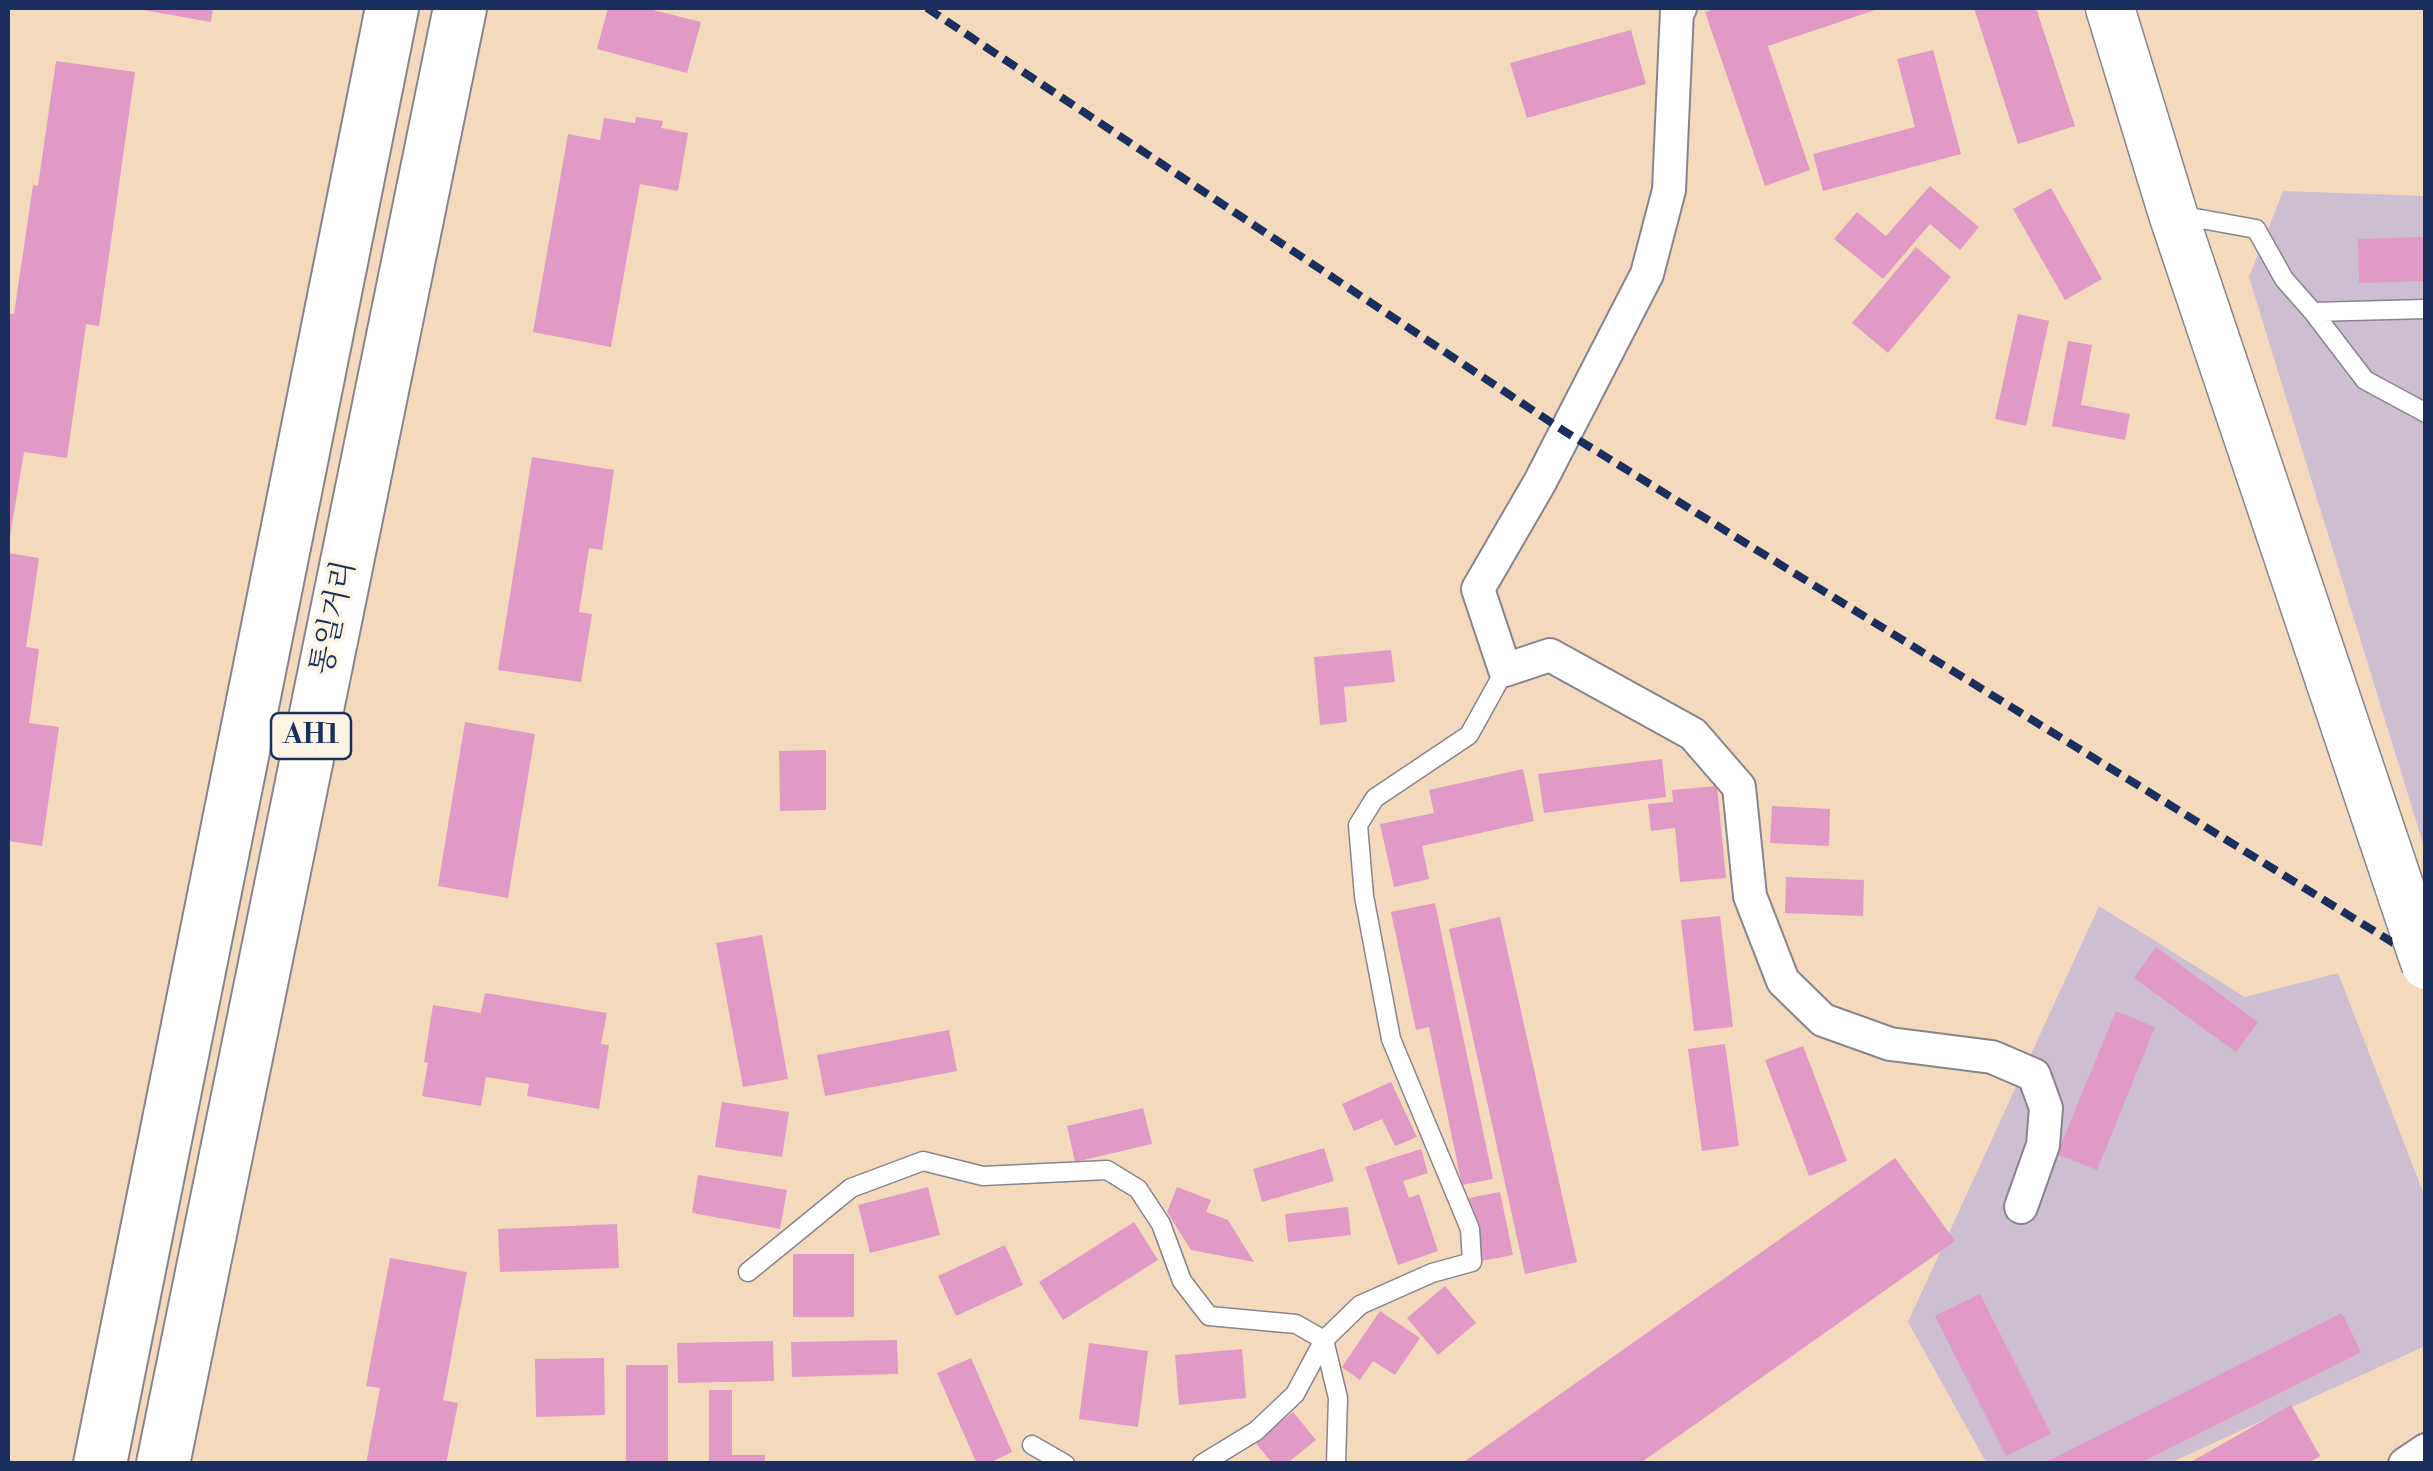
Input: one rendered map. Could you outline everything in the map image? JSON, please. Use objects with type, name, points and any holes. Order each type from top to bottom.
[{"type":"main road","name":"AH1","points":[[100,1464],[392,8]]},
{"type":"main road","name":"통일거리","points":[[163,1464],[460,8]]},
{"type":"main road","points":[[2110,8],[2174,214],[2421,950]]},
{"type":"street","points":[[1680,8],[1669,190],[1646,274],[1540,482],[1478,589],[1504,670],[1550,656],[1692,734],[1739,787],[1750,896],[1783,981],[1823,1020],[1890,1044],[1992,1057],[2034,1075],[2046,1108],[2043,1145],[2021,1207]]},
{"type":"street","points":[[2405,1464],[2426,1450]]},
{"type":"lane","points":[[2174,214],[2256,229],[2284,279],[2364,380],[2426,413]]},
{"type":"lane","points":[[2313,312],[2426,309]]},
{"type":"lane","points":[[1202,1464],[1256,1431],[1296,1394],[1324,1340],[1360,1306],[1432,1273],[1472,1262],[1470,1229],[1392,1039],[1364,896],[1358,825],[1375,798],[1469,735],[1504,670]]},
{"type":"lane","points":[[748,1272],[851,1188],[923,1161],[983,1176],[1107,1170],[1138,1190],[1162,1224],[1182,1281],[1210,1316],[1296,1324],[1324,1340],[1338,1398],[1336,1464]]},
{"type":"lane","points":[[1032,1445],[1064,1464]]},
{"type":"shaded area","points":[[2283,191],[2425,196],[2425,850],[2249,277]]},
{"type":"shaded area","points":[[2099,906],[2245,997],[2338,973],[2425,1197],[2425,1346],[2170,1463],[1987,1464],[1908,1322]]},
{"type":"building","points":[[132,8],[213,8],[211,22]]},
{"type":"building","points":[[608,8],[645,8],[701,22],[687,73],[597,49]]},
{"type":"building","points":[[1719,8],[1881,8],[1768,46],[1810,170],[1765,186],[1705,12]]},
{"type":"building","points":[[1974,8],[2036,8],[2075,126],[2018,144]]},
{"type":"building","points":[[1631,30],[1646,84],[1527,118],[1510,63]]},
{"type":"building","points":[[1933,50],[1961,154],[1823,191],[1813,154],[1915,127],[1897,59]]},
{"type":"building","points":[[56,61],[135,72],[99,326],[86,324],[67,458],[24,452],[8,548],[8,313],[14,314]]},
{"type":"building","points":[[636,117],[663,121],[661,128],[688,133],[678,191],[640,184],[611,347],[533,332],[568,134],[600,140],[604,118],[635,123]]},
{"type":"building","points":[[1930,186],[1979,227],[1960,250],[1930,224],[1883,279],[1834,239],[1857,212],[1886,236]]},
{"type":"building","points":[[2051,188],[2102,279],[2065,300],[2013,209]]},
{"type":"building","points":[[2426,237],[2426,281],[2359,283],[2358,239]]},
{"type":"building","points":[[1916,247],[1951,277],[1888,353],[1852,323]]},
{"type":"building","points":[[2018,314],[2049,321],[2026,426],[1995,419]]},
{"type":"building","points":[[2068,341],[2092,345],[2081,405],[2130,414],[2125,440],[2052,426]]},
{"type":"building","points":[[532,457],[614,470],[602,550],[589,548],[579,612],[592,614],[581,682],[498,670]]},
{"type":"building","points":[[8,553],[39,558],[26,647],[39,649],[29,723],[59,727],[42,846],[8,841]]},
{"type":"building","points":[[1391,650],[1395,682],[1344,687],[1347,722],[1320,725],[1314,657]]},
{"type":"building","points":[[465,722],[535,734],[508,898],[438,886]]},
{"type":"building","points":[[826,750],[826,810],[780,811],[779,751]]},
{"type":"building","points":[[1662,759],[1666,797],[1544,813],[1538,774]]},
{"type":"building","points":[[1523,769],[1534,821],[1422,846],[1429,879],[1394,887],[1380,824],[1434,813],[1429,790]]},
{"type":"building","points":[[1717,786],[1726,878],[1680,882],[1675,828],[1651,831],[1648,804],[1673,802],[1672,790]]},
{"type":"building","points":[[1772,806],[1830,809],[1829,846],[1770,843]]},
{"type":"building","points":[[1786,877],[1864,880],[1863,916],[1785,913]]},
{"type":"building","points":[[1435,903],[1493,1179],[1462,1185],[1429,1027],[1416,1030],[1391,912]]},
{"type":"building","points":[[1720,916],[1733,1027],[1694,1031],[1681,920]]},
{"type":"building","points":[[1500,917],[1577,1262],[1525,1274],[1449,929]]},
{"type":"building","points":[[762,935],[788,1079],[743,1087],[716,943]]},
{"type":"building","points":[[2156,947],[2258,1022],[2236,1052],[2134,978]]},
{"type":"building","points":[[485,993],[607,1013],[601,1044],[609,1045],[599,1109],[527,1096],[529,1084],[486,1077],[481,1106],[422,1096],[433,1005],[481,1013]]},
{"type":"building","points":[[2116,1011],[2155,1027],[2097,1170],[2057,1154]]},
{"type":"building","points":[[949,1030],[957,1071],[825,1096],[817,1055]]},
{"type":"building","points":[[1725,1044],[1739,1146],[1702,1151],[1688,1049]]},
{"type":"building","points":[[1803,1046],[1847,1161],[1809,1176],[1765,1060]]},
{"type":"building","points":[[1391,1082],[1417,1137],[1395,1146],[1382,1119],[1354,1131],[1342,1104]]},
{"type":"building","points":[[722,1102],[789,1112],[782,1157],[715,1147]]},
{"type":"building","points":[[1143,1108],[1152,1144],[1075,1162],[1067,1126]]},
{"type":"building","points":[[1324,1148],[1334,1181],[1262,1202],[1253,1169]]},
{"type":"building","points":[[1421,1149],[1428,1173],[1403,1181],[1409,1198],[1419,1194],[1438,1251],[1398,1265],[1365,1167]]},
{"type":"building","points":[[1895,1158],[1955,1241],[1639,1464],[1461,1464]]},
{"type":"building","points":[[698,1175],[787,1190],[780,1229],[692,1213]]},
{"type":"building","points":[[928,1187],[940,1235],[870,1253],[858,1205]]},
{"type":"building","points":[[1177,1187],[1211,1200],[1206,1212],[1228,1220],[1254,1262],[1191,1250],[1167,1212]]},
{"type":"building","points":[[1500,1192],[1513,1255],[1481,1261],[1469,1198]]},
{"type":"building","points":[[1348,1207],[1351,1235],[1288,1242],[1285,1214]]},
{"type":"building","points":[[1134,1222],[1158,1260],[1063,1320],[1039,1282]]},
{"type":"building","points":[[617,1224],[619,1268],[500,1272],[498,1229]]},
{"type":"building","points":[[1005,1245],[1023,1285],[956,1316],[938,1276]]},
{"type":"building","points":[[793,1254],[854,1254],[854,1317],[793,1317]]},
{"type":"building","points":[[390,1258],[467,1272],[443,1400],[458,1403],[446,1464],[366,1464],[380,1388],[366,1386]]},
{"type":"building","points":[[1445,1286],[1476,1323],[1438,1355],[1407,1318]]},
{"type":"building","points":[[1980,1294],[2051,1434],[2006,1456],[1935,1316]]},
{"type":"building","points":[[1380,1311],[1420,1338],[1395,1375],[1373,1361],[1360,1380],[1342,1367]]},
{"type":"building","points":[[2342,1313],[2361,1352],[2138,1464],[2042,1464]]},
{"type":"building","points":[[897,1340],[898,1374],[792,1377],[791,1342]]},
{"type":"building","points":[[773,1341],[774,1381],[678,1383],[677,1343]]},
{"type":"building","points":[[1089,1343],[1148,1351],[1138,1427],[1079,1419]]},
{"type":"building","points":[[1242,1349],[1246,1398],[1179,1405],[1175,1355]]},
{"type":"building","points":[[604,1358],[605,1415],[536,1417],[535,1359]]},
{"type":"building","points":[[971,1358],[1012,1452],[987,1464],[977,1464],[937,1373]]},
{"type":"building","points":[[626,1365],[668,1365],[668,1464],[626,1464]]},
{"type":"building","points":[[709,1390],[732,1390],[732,1455],[765,1455],[765,1464],[709,1464]]},
{"type":"building","points":[[2291,1405],[2320,1456],[2307,1464],[2187,1464]]},
{"type":"building","points":[[1293,1412],[1316,1440],[1286,1464],[1273,1464],[1255,1442]]},
{"type":"railway","points":[[927,8],[1564,431],[2426,963]]}]
